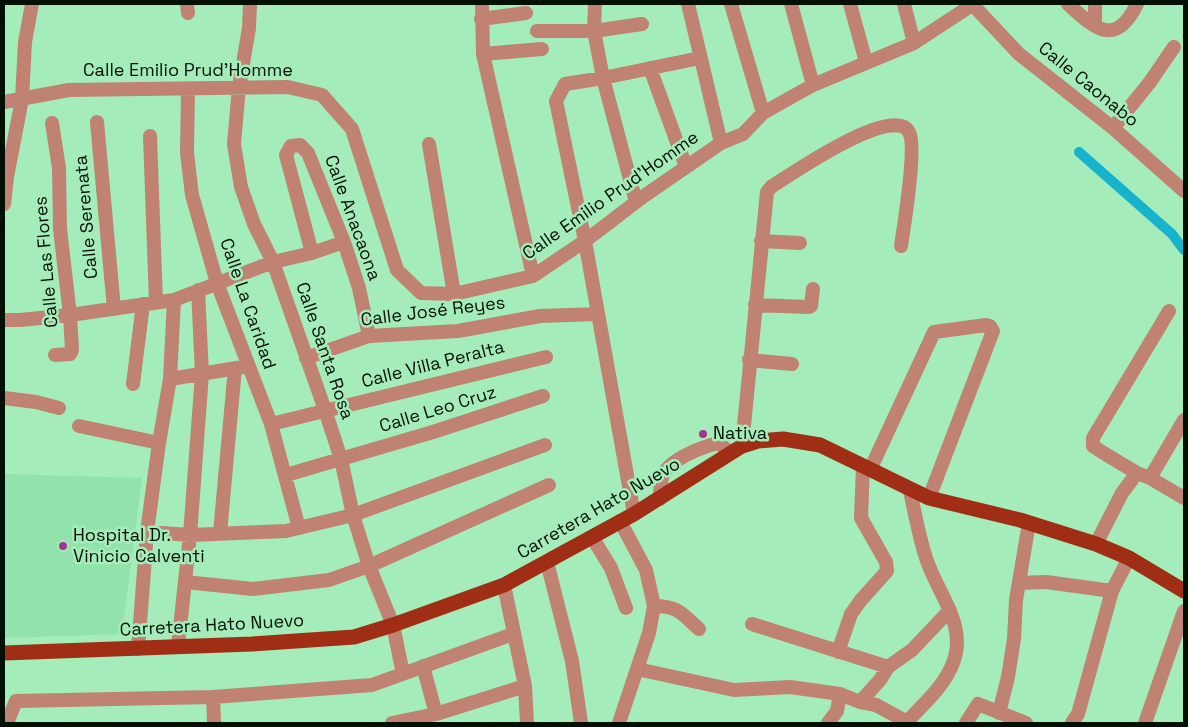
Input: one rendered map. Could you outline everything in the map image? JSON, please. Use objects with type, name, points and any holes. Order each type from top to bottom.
[{"type":"main road","name":"Carretera Hato Nuevo","points":[[4,653],[329,640],[354,637],[393,626],[504,585],[660,499],[736,449],[758,441],[783,439],[820,445],[910,491],[929,498],[1029,523],[1096,544],[1130,558],[1184,591]]},
{"type":"street","points":[[4,204],[5,176],[22,98],[25,42],[32,4]]},
{"type":"street","name":"Calle Santa Rosa","points":[[250,4],[249,28],[239,87],[234,144],[241,187],[254,224],[273,262],[325,410],[341,459],[353,514],[369,566],[393,626],[403,674]]},
{"type":"street","points":[[482,4],[481,19],[484,54],[532,276]]},
{"type":"street","points":[[595,4],[594,31],[603,78],[636,202]]},
{"type":"street","points":[[688,4],[721,143]]},
{"type":"street","points":[[732,4],[763,113]]},
{"type":"street","points":[[791,4],[813,84]]},
{"type":"street","points":[[850,4],[866,62]]},
{"type":"street","points":[[904,4],[914,43]]},
{"type":"street","name":"Calle Emilio Prud'Homme","points":[[4,102],[69,90],[288,87],[322,95],[352,129],[397,270],[421,293],[454,294],[532,276],[585,241],[636,202],[721,143],[743,134],[763,113],[813,84],[914,43],[972,4]]},
{"type":"street","name":"Calle Caonabo","points":[[972,4],[1018,54],[1113,128],[1184,192]]},
{"type":"street","points":[[1068,4],[1096,26],[1114,31],[1129,19],[1137,4]]},
{"type":"street","points":[[1095,4],[1096,26]]},
{"type":"street","points":[[481,19],[526,13]]},
{"type":"street","points":[[537,31],[594,31],[642,24]]},
{"type":"street","points":[[1113,128],[1150,82],[1174,47]]},
{"type":"street","points":[[484,54],[542,49]]},
{"type":"street","points":[[634,514],[585,241],[556,101],[565,84],[700,58]]},
{"type":"street","points":[[650,68],[686,167]]},
{"type":"street","name":"Calle La Caridad","points":[[188,89],[187,153],[192,195],[242,367],[271,424],[299,528]]},
{"type":"street","name":"Calle Serenata","points":[[97,122],[114,308]]},
{"type":"street","name":"Calle Las Flores","points":[[52,123],[59,168],[60,229],[72,350],[70,354],[56,355]]},
{"type":"street","points":[[660,499],[662,475],[670,464],[704,447],[718,443],[736,449],[750,360],[767,192],[771,187],[829,150],[884,125],[895,124],[904,126],[909,131],[912,152],[902,246]]},
{"type":"street","points":[[133,384],[149,303],[150,136]]},
{"type":"street","points":[[430,144],[454,294]]},
{"type":"street","name":"Calle Anacaona","points":[[312,253],[286,155],[291,146],[300,145],[308,153],[344,242],[359,288],[369,336]]},
{"type":"street","points":[[761,241],[800,243]]},
{"type":"street","points":[[4,320],[70,315],[174,300],[273,262],[312,253],[344,242]]},
{"type":"street","points":[[755,305],[809,307],[811,306],[813,289]]},
{"type":"street","points":[[178,646],[190,535],[202,374],[198,290]]},
{"type":"street","points":[[138,648],[147,532],[170,379],[174,300]]},
{"type":"street","points":[[1169,311],[1093,438],[1093,446],[1184,498]]},
{"type":"street","name":"Calle José Reyes","points":[[306,358],[369,336],[458,331],[540,316],[598,314]]},
{"type":"street","points":[[838,652],[851,614],[887,571],[886,562],[862,518],[866,468],[934,332],[990,326],[993,331],[929,498]]},
{"type":"street","name":"Calle Villa Peralta","points":[[271,424],[546,357]]},
{"type":"street","points":[[750,360],[792,364]]},
{"type":"street","points":[[170,379],[242,367],[220,533]]},
{"type":"street","name":"Calle Leo Cruz","points":[[286,475],[433,432],[543,396]]},
{"type":"street","points":[[4,398],[36,402],[59,408]]},
{"type":"street","points":[[1096,544],[1122,493],[1144,476],[1184,420]]},
{"type":"street","points":[[79,426],[159,443]]},
{"type":"street","points":[[147,532],[190,535],[286,531],[353,514],[545,445]]},
{"type":"street","points":[[185,582],[253,589],[329,580],[369,566],[549,485]]},
{"type":"street","points":[[637,669],[734,690],[790,687],[840,694],[860,702],[876,705],[907,723],[942,682],[954,662],[958,643],[950,610],[926,559],[910,491]]},
{"type":"street","points":[[619,723],[649,633],[654,606],[646,570],[620,521]]},
{"type":"street","points":[[999,713],[1008,677],[1014,639],[1019,583],[1029,523]]},
{"type":"street","points":[[592,537],[611,568],[626,608]]},
{"type":"street","points":[[1072,723],[1078,714],[1112,591],[1130,558]]},
{"type":"street","points":[[547,562],[572,661],[581,723]]},
{"type":"street","points":[[1019,583],[1046,582],[1112,591]]},
{"type":"street","points":[[504,585],[525,686],[527,723]]},
{"type":"street","points":[[654,606],[668,606],[679,610],[699,629]]},
{"type":"street","points":[[860,702],[880,680],[888,667],[912,650],[950,610]]},
{"type":"street","points":[[1145,723],[1184,611]]},
{"type":"street","points":[[752,624],[888,667]]},
{"type":"street","points":[[7,723],[16,701],[213,697],[372,684],[513,634]]},
{"type":"street","points":[[423,666],[436,714]]},
{"type":"street","points":[[392,723],[436,714],[525,686]]},
{"type":"street","points":[[828,723],[837,711],[840,694]]},
{"type":"street","points":[[213,697],[214,723]]},
{"type":"street","points":[[966,723],[978,704],[1026,723]]},
{"type":"shaded area","name":"Hospital Dr. Vinicio Calventi","points":[[4,474],[142,478],[122,634],[4,638]]},
{"type":"waterway","points":[[1079,152],[1172,234],[1184,250]]},
{"type":"place","name":"Nativa","points":[[703,434]]},
{"type":"place","name":"Hospital Dr. Vinicio Calventi","points":[[63,546]]}]
